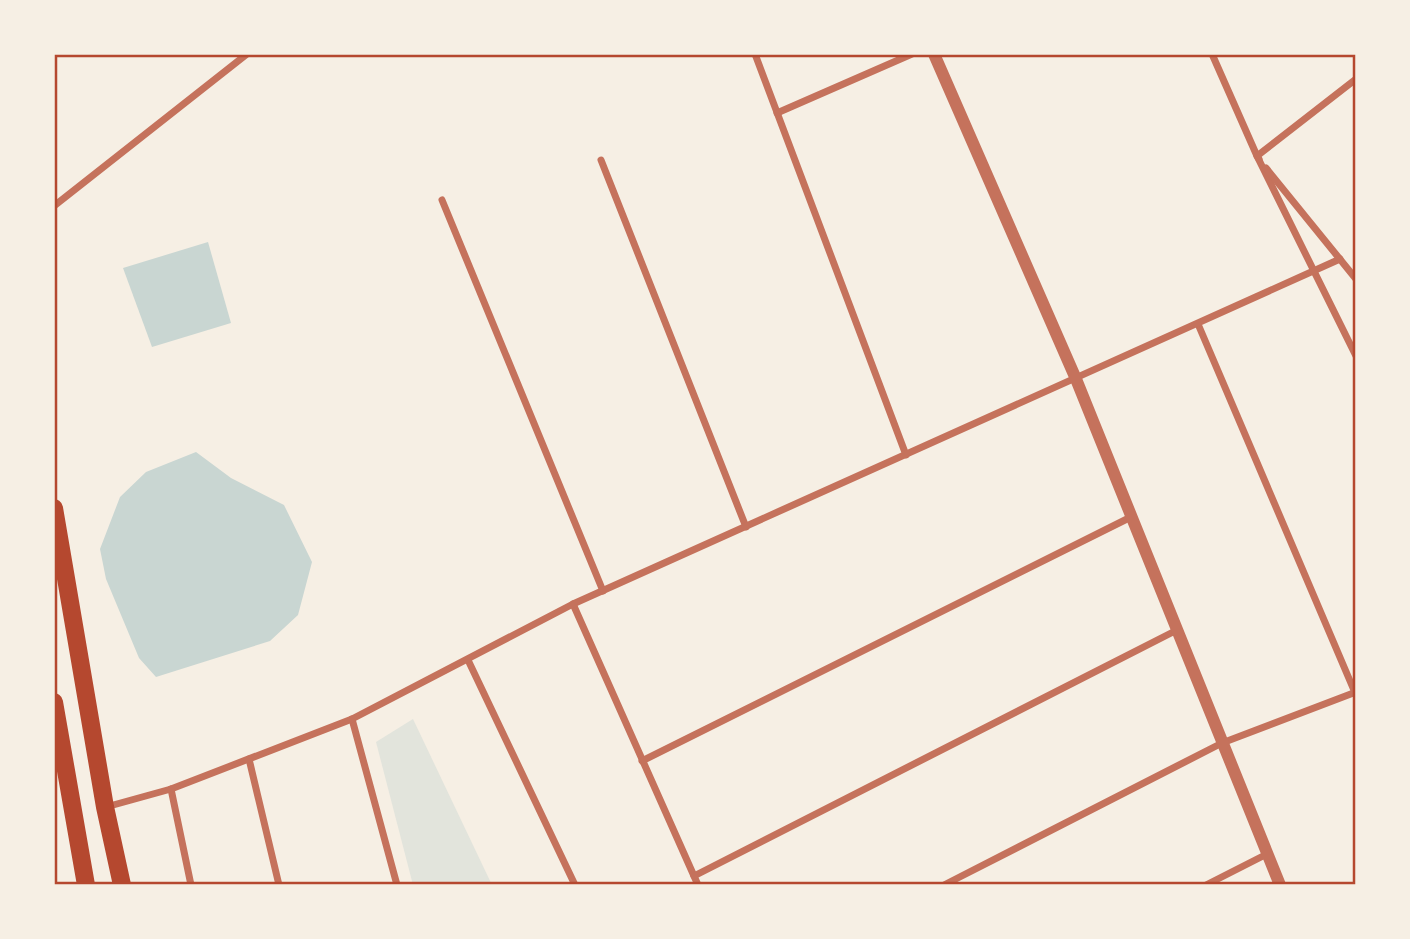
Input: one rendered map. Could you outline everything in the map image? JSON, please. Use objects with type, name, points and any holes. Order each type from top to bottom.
[{"type":"main road","points":[[54,508],[56,534],[105,807],[122,885]]},
{"type":"main road","points":[[54,702],[86,885]]},
{"type":"street","points":[[54,206],[247,54]]},
{"type":"street","points":[[755,54],[906,455]]},
{"type":"street","points":[[777,113],[912,54]]},
{"type":"street","points":[[934,54],[1076,379],[1280,885]]},
{"type":"street","points":[[1212,54],[1256,156],[1356,356]]},
{"type":"street","points":[[1256,156],[1356,79]]},
{"type":"street","points":[[1256,156],[1356,279]]},
{"type":"street","points":[[601,160],[746,527]]},
{"type":"street","points":[[442,200],[603,592]]},
{"type":"street","points":[[105,807],[171,789],[352,719],[573,604],[1340,258]]},
{"type":"street","points":[[944,885],[1222,743],[1355,693],[1198,324]]},
{"type":"street","points":[[642,761],[1131,517]]},
{"type":"street","points":[[573,604],[698,885]]},
{"type":"street","points":[[694,876],[1177,630]]},
{"type":"street","points":[[468,660],[575,885]]},
{"type":"street","points":[[352,719],[397,885]]},
{"type":"street","points":[[249,758],[279,885]]},
{"type":"street","points":[[171,789],[191,885]]},
{"type":"street","points":[[1206,885],[1267,854]]},
{"type":"shaded area","points":[[208,242],[231,323],[152,347],[123,268]]},
{"type":"shaded area","points":[[196,452],[231,478],[284,505],[312,562],[298,615],[270,641],[156,677],[139,658],[106,579],[100,549],[120,497],[146,472]]},
{"type":"shaded area","points":[[413,719],[492,885],[413,885],[376,742]]}]
